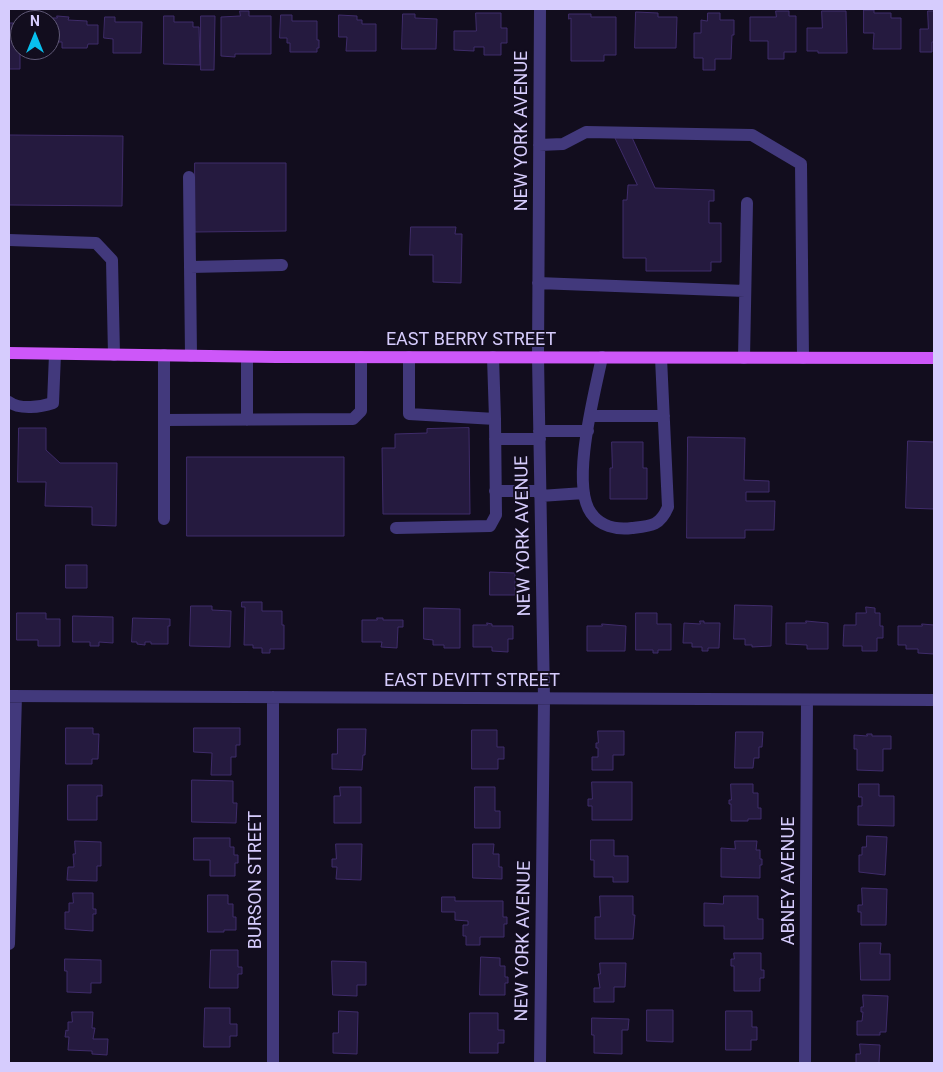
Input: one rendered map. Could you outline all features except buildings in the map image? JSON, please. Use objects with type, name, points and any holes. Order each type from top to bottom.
[{"type":"main road","name":"EAST BERRY STREET","points":[[9,353],[247,357],[934,358]]},
{"type":"street","name":"NEW YORK AVENUE","points":[[540,9],[538,357],[544,699],[540,1063]]},
{"type":"street","points":[[539,145],[563,144],[586,132],[752,135],[801,164],[803,358]]},
{"type":"street","points":[[189,177],[191,356]]},
{"type":"street","points":[[744,358],[747,203]]},
{"type":"street","points":[[9,240],[96,243],[112,260],[114,355]]},
{"type":"street","points":[[190,267],[282,265]]},
{"type":"street","points":[[538,283],[745,291]]},
{"type":"street","points":[[9,402],[22,407],[46,406],[53,403],[55,354]]},
{"type":"street","points":[[164,355],[164,519]]},
{"type":"street","points":[[247,357],[247,420]]},
{"type":"street","points":[[164,420],[353,419],[361,411],[361,357]]},
{"type":"street","points":[[409,357],[409,414],[495,419]]},
{"type":"street","points":[[396,528],[490,526],[496,514],[493,357]]},
{"type":"street","points":[[602,357],[588,431],[583,475],[584,498],[591,513],[603,524],[619,529],[655,524],[663,518],[668,507],[661,358]]},
{"type":"street","points":[[591,416],[664,416]]},
{"type":"street","points":[[495,438],[588,431]]},
{"type":"street","points":[[495,491],[584,492]]},
{"type":"street","points":[[9,944],[13,696]]},
{"type":"street","name":"EAST DEVITT STREET","points":[[13,696],[934,700]]},
{"type":"street","name":"BURSON STREET","points":[[274,698],[274,1063]]},
{"type":"street","name":"ABNEY AVENUE","points":[[805,1063],[807,700]]}]
